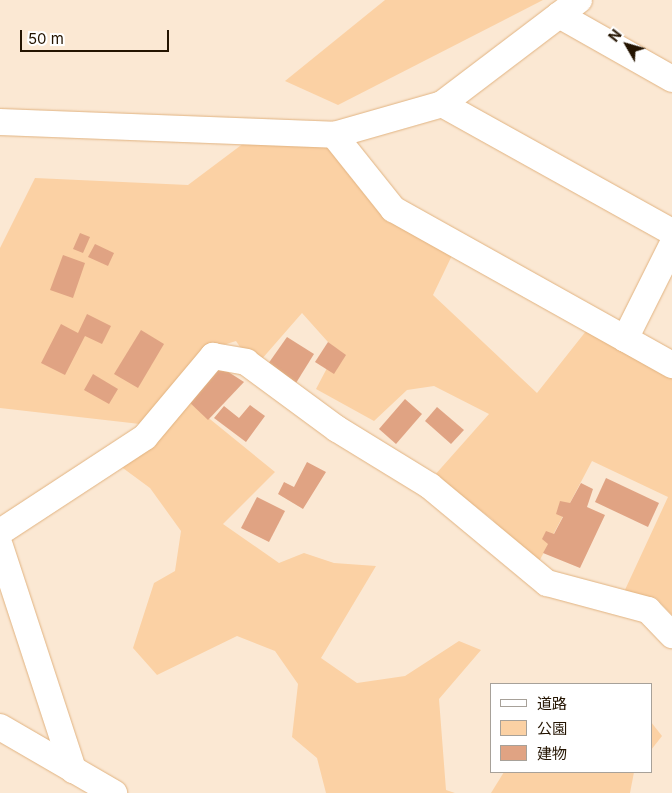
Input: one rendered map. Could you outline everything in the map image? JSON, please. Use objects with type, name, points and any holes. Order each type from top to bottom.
[{"type":"street","points":[[0,122],[334,135],[442,104],[569,7],[672,79]]},
{"type":"street","points":[[442,104],[672,232]]},
{"type":"street","points":[[334,135],[393,209],[672,365]]},
{"type":"street","points":[[625,339],[672,245]]},
{"type":"street","points":[[0,532],[145,437],[213,356],[246,362],[337,429],[430,486],[547,583],[648,610],[672,635]]},
{"type":"street","points":[[0,546],[73,770]]},
{"type":"street","points":[[0,727],[114,793]]},
{"type":"green space","points":[[385,0],[543,0],[338,105],[285,81]]},
{"type":"green space","points":[[256,134],[334,135],[383,215],[457,245],[433,295],[537,393],[594,321],[672,365],[672,615],[656,598],[624,592],[668,497],[592,461],[533,573],[492,519],[434,476],[489,414],[434,386],[407,390],[374,421],[316,389],[336,351],[302,313],[254,368],[236,341],[201,352],[140,424],[0,408],[0,248],[35,178],[188,185]]},
{"type":"green space","points":[[184,398],[275,472],[223,524],[279,563],[304,553],[334,563],[376,566],[321,658],[357,683],[405,676],[459,641],[481,650],[439,699],[446,790],[455,793],[326,793],[317,758],[292,737],[298,684],[275,651],[237,636],[157,675],[133,648],[154,583],[175,571],[181,531],[150,488],[112,460]]},
{"type":"green space","points":[[652,723],[662,736],[652,749]]},
{"type":"green space","points":[[503,773],[634,773],[630,793],[491,793]]},
{"type":"building","points":[[80,233],[90,237],[83,253],[73,249]]},
{"type":"building","points":[[95,244],[114,253],[108,266],[88,257]]},
{"type":"building","points":[[63,255],[85,263],[73,298],[50,290]]},
{"type":"building","points":[[87,314],[111,326],[102,344],[85,336],[65,375],[41,363],[61,324],[78,333]]},
{"type":"building","points":[[141,330],[164,344],[138,388],[114,374]]},
{"type":"building","points":[[287,337],[314,354],[296,383],[268,364]]},
{"type":"building","points":[[328,342],[346,355],[334,374],[315,362]]},
{"type":"building","points":[[219,366],[244,382],[208,420],[187,400]]},
{"type":"building","points":[[93,374],[118,389],[109,404],[84,390]]},
{"type":"building","points":[[405,399],[422,414],[396,444],[379,429]]},
{"type":"building","points":[[250,405],[265,416],[246,442],[214,418],[224,406],[239,418]]},
{"type":"building","points":[[437,407],[464,430],[451,444],[425,421]]},
{"type":"building","points":[[307,462],[326,472],[303,509],[278,494],[284,482],[294,487]]},
{"type":"building","points":[[606,478],[659,503],[648,527],[595,502]]},
{"type":"building","points":[[581,483],[593,489],[587,507],[605,515],[580,568],[543,553],[548,544],[542,539],[546,531],[554,534],[563,517],[556,514],[560,501],[570,503]]},
{"type":"building","points":[[257,497],[285,511],[269,542],[241,528]]}]
